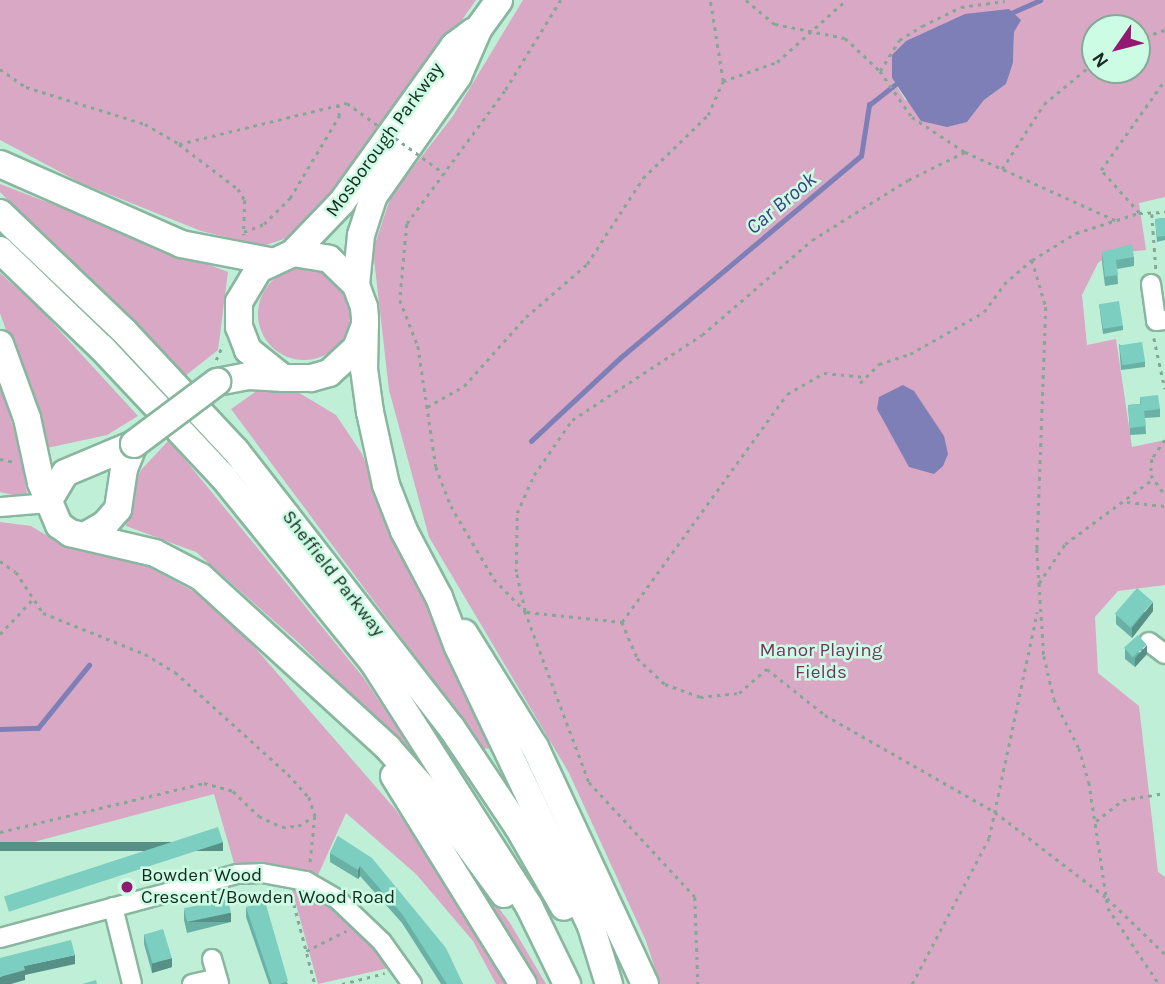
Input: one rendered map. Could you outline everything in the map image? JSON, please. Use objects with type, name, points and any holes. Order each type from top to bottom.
[{"type":"highway","name":"Mosborough Parkway","points":[[356,285],[360,235],[373,197],[458,76],[479,28],[499,0]]},
{"type":"highway","name":"Mosborough Parkway","points":[[281,257],[342,202],[454,46],[479,28]]},
{"type":"highway","points":[[0,164],[181,244],[281,257],[329,259],[356,285],[365,325],[363,369],[386,485],[404,531],[439,597],[493,674],[535,747],[645,984]]},
{"type":"highway","name":"Sheffield Parkway","points":[[0,213],[124,331],[236,451],[346,591],[492,787],[560,899],[603,984]]},
{"type":"highway","name":"Sheffield Parkway","points":[[0,250],[102,348],[224,478],[373,662],[529,906],[567,984]]},
{"type":"highway","points":[[49,502],[65,473],[134,444],[216,382],[240,358],[244,342],[239,302],[250,278],[281,257]]},
{"type":"highway","points":[[216,382],[248,376],[311,378],[328,373],[356,348],[365,325]]},
{"type":"highway","points":[[244,342],[256,359],[283,378]]},
{"type":"highway","points":[[0,344],[49,502],[60,525],[70,533],[88,534],[155,553],[201,577],[388,748],[440,807],[516,910],[559,984]]},
{"type":"highway","points":[[88,534],[105,524],[118,509],[124,469],[134,444]]},
{"type":"highway","points":[[439,597],[458,647],[591,926],[610,984]]},
{"type":"highway","points":[[353,717],[523,984]]},
{"type":"street","points":[[1151,285],[1161,320]]},
{"type":"street","points":[[0,507],[49,502]]},
{"type":"street","points":[[1149,642],[1165,654]]},
{"type":"street","points":[[0,938],[237,874],[287,877],[306,881],[337,899],[361,922],[412,984]]},
{"type":"street","points":[[113,907],[132,984]]},
{"type":"street","points":[[192,984],[218,981],[212,959]]},
{"type":"path","points":[[561,0],[446,174],[407,224],[398,286],[418,346],[436,467],[451,506],[494,579],[526,611],[622,622]]},
{"type":"path","points":[[427,407],[464,386],[526,317],[587,264],[643,178],[708,115],[723,81],[710,0]]},
{"type":"path","points":[[746,0],[775,24],[845,38],[880,71],[912,117],[965,152],[1115,220]]},
{"type":"path","points":[[723,81],[777,62],[846,0]]},
{"type":"path","points":[[880,71],[900,40],[922,26],[961,8],[1005,1]]},
{"type":"path","points":[[0,69],[26,87],[145,124],[179,144],[347,103],[446,174]]},
{"type":"path","points":[[1002,169],[1044,104],[1081,74]]},
{"type":"path","points":[[1139,213],[1101,170],[1165,80]]},
{"type":"path","points":[[244,233],[264,223],[290,198],[339,116],[338,105]]},
{"type":"path","points":[[698,984],[695,897],[589,782],[526,611],[516,572],[517,513],[534,475],[572,420],[702,335],[813,240],[908,180],[965,152]]},
{"type":"path","points":[[860,383],[879,364],[910,354],[984,312],[1004,284],[1032,260],[1076,233],[1139,213],[1165,212]]},
{"type":"path","points":[[1151,285],[1158,263],[1152,214]]},
{"type":"path","points":[[1032,260],[1046,307],[1040,391],[1038,609],[1054,699],[1079,748],[1096,822],[1108,908],[1159,984]]},
{"type":"path","points":[[1161,320],[1159,376],[1163,376],[1165,389]]},
{"type":"path","points":[[622,622],[787,394],[824,373],[866,377]]},
{"type":"path","points":[[1165,440],[1152,459],[1153,478],[1165,495]]},
{"type":"path","points":[[1038,586],[1065,544],[1126,502],[1153,478]]},
{"type":"path","points":[[1126,502],[1165,506]]},
{"type":"path","points":[[0,561],[16,572],[33,599],[53,620],[145,654],[175,672],[288,774],[309,797],[315,816],[315,843],[306,881]]},
{"type":"path","points":[[0,634],[33,599]]},
{"type":"path","points":[[912,984],[989,838],[1038,609]]},
{"type":"path","points":[[622,622],[637,658],[665,684],[700,697],[739,693],[767,669],[825,715],[995,812],[1107,898],[1165,954]]},
{"type":"path","points":[[0,832],[204,783],[233,790],[259,816],[282,827],[298,826],[315,816]]},
{"type":"path","points":[[1096,822],[1123,800],[1165,793]]},
{"type":"path","points":[[287,877],[315,984]]},
{"type":"path","points":[[306,951],[361,922]]},
{"type":"path","points":[[342,984],[401,969]]},
{"type":"green space","points":[[0,0],[476,0],[340,193],[296,235],[263,246],[201,231],[81,183],[0,140]]},
{"type":"green space","name":"Manor Playing Fields","points":[[523,0],[1165,0],[1165,197],[1139,203],[1146,250],[1110,254],[1098,263],[1082,295],[1087,345],[1116,339],[1132,447],[1165,440],[1165,585],[1118,591],[1095,617],[1098,673],[1139,706],[1158,872],[1165,877],[1165,984],[660,984],[646,941],[569,773],[429,537],[389,390],[373,250],[391,196],[453,116]],"holes":[[[1014,32],[1013,63],[1006,84],[984,100],[967,122],[905,100],[892,78]]]},
{"type":"green space","points":[[0,184],[228,272],[218,350],[185,376],[0,192]]},
{"type":"green space","points":[[304,268],[322,272],[336,282],[346,296],[350,314],[346,332],[336,346],[322,356],[304,360],[286,356],[272,346],[262,332],[258,314],[262,296],[272,282],[286,272]]},
{"type":"green space","points":[[0,273],[39,308],[138,416],[107,435],[47,448],[0,313]]},
{"type":"green space","points":[[0,386],[20,448],[27,494],[17,496],[0,492]]},
{"type":"green space","points":[[261,388],[296,391],[336,415],[362,454],[491,748],[484,749],[231,409]]},
{"type":"green space","points":[[169,440],[363,677],[422,765],[298,642],[196,552],[126,526],[129,497],[141,470]]},
{"type":"green space","points":[[0,522],[31,526],[64,546],[134,559],[217,604],[395,809],[445,877],[510,984],[496,984],[473,941],[416,874],[346,813],[318,875],[234,863],[214,794],[0,851]]},
{"type":"green space","points":[[456,851],[510,923],[546,984],[532,984],[454,853]]},
{"type":"green space","points":[[291,886],[331,900],[364,931],[393,967],[318,984]]},
{"type":"water","points":[[1009,9],[1021,20],[1014,32],[1013,63],[1006,84],[984,100],[967,122],[947,127],[921,121],[892,78],[892,55],[906,41],[965,14]]},
{"type":"water","points":[[903,385],[914,391],[944,436],[948,454],[943,466],[934,474],[909,467],[877,409],[879,397]]},
{"type":"building","points":[[1165,218],[1165,236],[1157,237],[1155,219]]},
{"type":"building","points":[[1132,244],[1134,257],[1116,260],[1118,275],[1105,277],[1102,252]]},
{"type":"building","points":[[1119,301],[1123,326],[1103,329],[1099,304]]},
{"type":"building","points":[[1142,342],[1145,362],[1122,365],[1119,346]]},
{"type":"building","points":[[1158,395],[1160,409],[1144,411],[1146,426],[1130,428],[1128,405],[1141,404],[1140,397]]},
{"type":"building","points":[[1137,588],[1153,602],[1131,627],[1115,614]]},
{"type":"building","points":[[1138,635],[1147,645],[1133,657],[1124,648]]},
{"type":"building","points":[[218,827],[223,842],[9,912],[4,897]]},
{"type":"building","points":[[338,836],[372,858],[446,948],[463,984],[447,984],[402,914],[360,866],[358,870],[330,853]]},
{"type":"building","points":[[228,899],[231,913],[187,922],[184,908]]},
{"type":"building","points":[[265,901],[288,981],[280,984],[272,984],[246,907]]},
{"type":"building","points":[[163,929],[172,958],[153,964],[144,935]]},
{"type":"building","points":[[71,940],[75,955],[24,966],[25,970],[0,977],[0,958]]},
{"type":"waterway","name":"Car Brook","points":[[1009,14],[1040,0]]},
{"type":"waterway","name":"Car Brook","points":[[531,441],[620,358],[861,156],[869,105],[900,81]]},
{"type":"waterway","name":"Car Brook","points":[[0,729],[38,728],[89,665]]},
{"type":"place","name":"Bowden Wood Crescent/Bowden Wood Road","points":[[127,887]]}]
